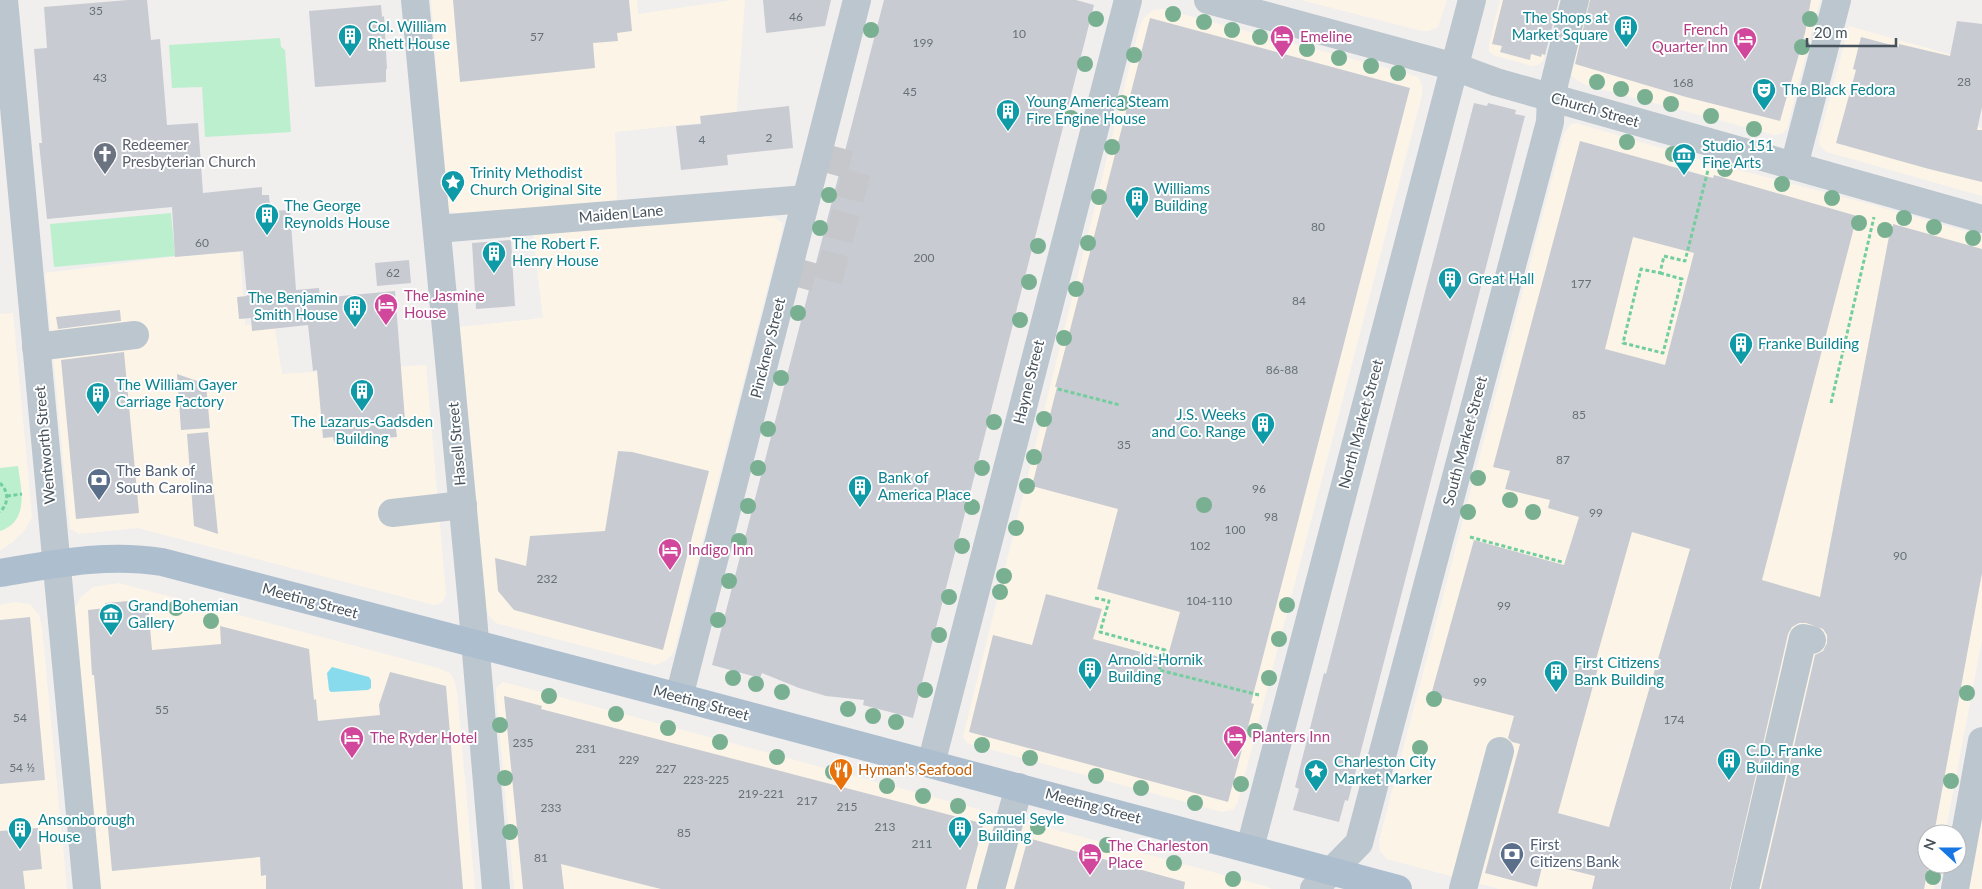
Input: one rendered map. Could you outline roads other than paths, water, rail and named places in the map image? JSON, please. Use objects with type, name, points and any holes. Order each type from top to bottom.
[{"type":"main road","name":"Meeting Street","points":[[0,573],[56,563],[110,558],[133,558],[162,562],[679,696],[1250,848],[1323,880],[1398,889]]},
{"type":"street","name":"Wentworth Street","points":[[4,0],[86,889]]},
{"type":"street","name":"Hasell Street","points":[[415,0],[496,889]]},
{"type":"street","name":"Pinckney Street","points":[[679,696],[858,0]]},
{"type":"street","name":"Hayne Street","points":[[931,764],[1128,0]]},
{"type":"street","name":"Church Street","points":[[1208,0],[1455,66],[1496,82],[1982,219]]},
{"type":"street","name":"North Market Street","points":[[1250,848],[1472,0]]},
{"type":"street","name":"South Market Street","points":[[1323,880],[1359,843],[1548,129],[1551,97],[1575,0]]},
{"type":"street","points":[[1794,166],[1837,0]]},
{"type":"street","name":"Maiden Lane","points":[[437,229],[806,199]]},
{"type":"street","points":[[36,348],[135,335]]},
{"type":"street","points":[[392,513],[462,505]]},
{"type":"street","points":[[1745,889],[1803,638],[1812,640]]},
{"type":"street","points":[[1955,889],[1982,741]]},
{"type":"street","points":[[1463,889],[1500,751]]},
{"type":"street","points":[[991,889],[1020,787]]},
{"type":"water","points":[[332,667],[369,677],[371,688],[368,690],[331,692],[329,690],[327,673]]},
{"type":"tunnel","points":[[788,270],[828,281],[858,167],[817,156]]},
{"type":"place","name":"The Shops at Market Square","points":[[1626,48]]},
{"type":"place","name":"Col. William Rhett House","points":[[350,57]]},
{"type":"place","name":"Emeline","points":[[1282,58]]},
{"type":"place","name":"French Quarter Inn","points":[[1745,60]]},
{"type":"place","name":"The Black Fedora","points":[[1764,111]]},
{"type":"place","name":"Young America Steam Fire Engine House","points":[[1008,132]]},
{"type":"place","name":"Redeemer Presbyterian Church","points":[[105,175]]},
{"type":"place","name":"Studio 151 Fine Arts","points":[[1684,176]]},
{"type":"place","name":"Trinity Methodist Church Original Site","points":[[453,203]]},
{"type":"place","name":"Williams Building","points":[[1137,219]]},
{"type":"place","name":"The George Reynolds House","points":[[267,236]]},
{"type":"place","name":"The Robert F. Henry House","points":[[494,274]]},
{"type":"place","name":"Great Hall","points":[[1450,300]]},
{"type":"place","name":"The Jasmine House","points":[[386,326]]},
{"type":"place","name":"The Benjamin Smith House","points":[[355,328]]},
{"type":"place","name":"Franke Building","points":[[1741,365]]},
{"type":"place","name":"The Lazarus-Gadsden Building","points":[[362,412]]},
{"type":"place","name":"The William Gayer Carriage Factory","points":[[98,415]]},
{"type":"place","name":"J.S. Weeks and Co. Range","points":[[1263,445]]},
{"type":"place","name":"The Bank of South Carolina","points":[[99,501]]},
{"type":"place","name":"Bank of America Place","points":[[860,508]]},
{"type":"place","name":"Indigo Inn","points":[[670,571]]},
{"type":"place","name":"Grand Bohemian Gallery","points":[[111,636]]},
{"type":"place","name":"Arnold-Hornik Building","points":[[1090,690]]},
{"type":"place","name":"First Citizens Bank Building","points":[[1556,693]]},
{"type":"place","name":"Planters Inn","points":[[1235,758]]},
{"type":"place","name":"The Ryder Hotel","points":[[352,759]]},
{"type":"place","name":"C.D. Franke Building","points":[[1729,781]]},
{"type":"place","name":"Hyman's Seafood","points":[[841,791]]},
{"type":"place","name":"Charleston City Market Marker","points":[[1316,792]]},
{"type":"place","name":"Samuel Seyle Building","points":[[960,849]]},
{"type":"place","name":"Ansonborough House","points":[[20,850]]},
{"type":"place","name":"First Citizens Bank","points":[[1512,875]]},
{"type":"place","name":"The Charleston Place","points":[[1090,876]]}]
